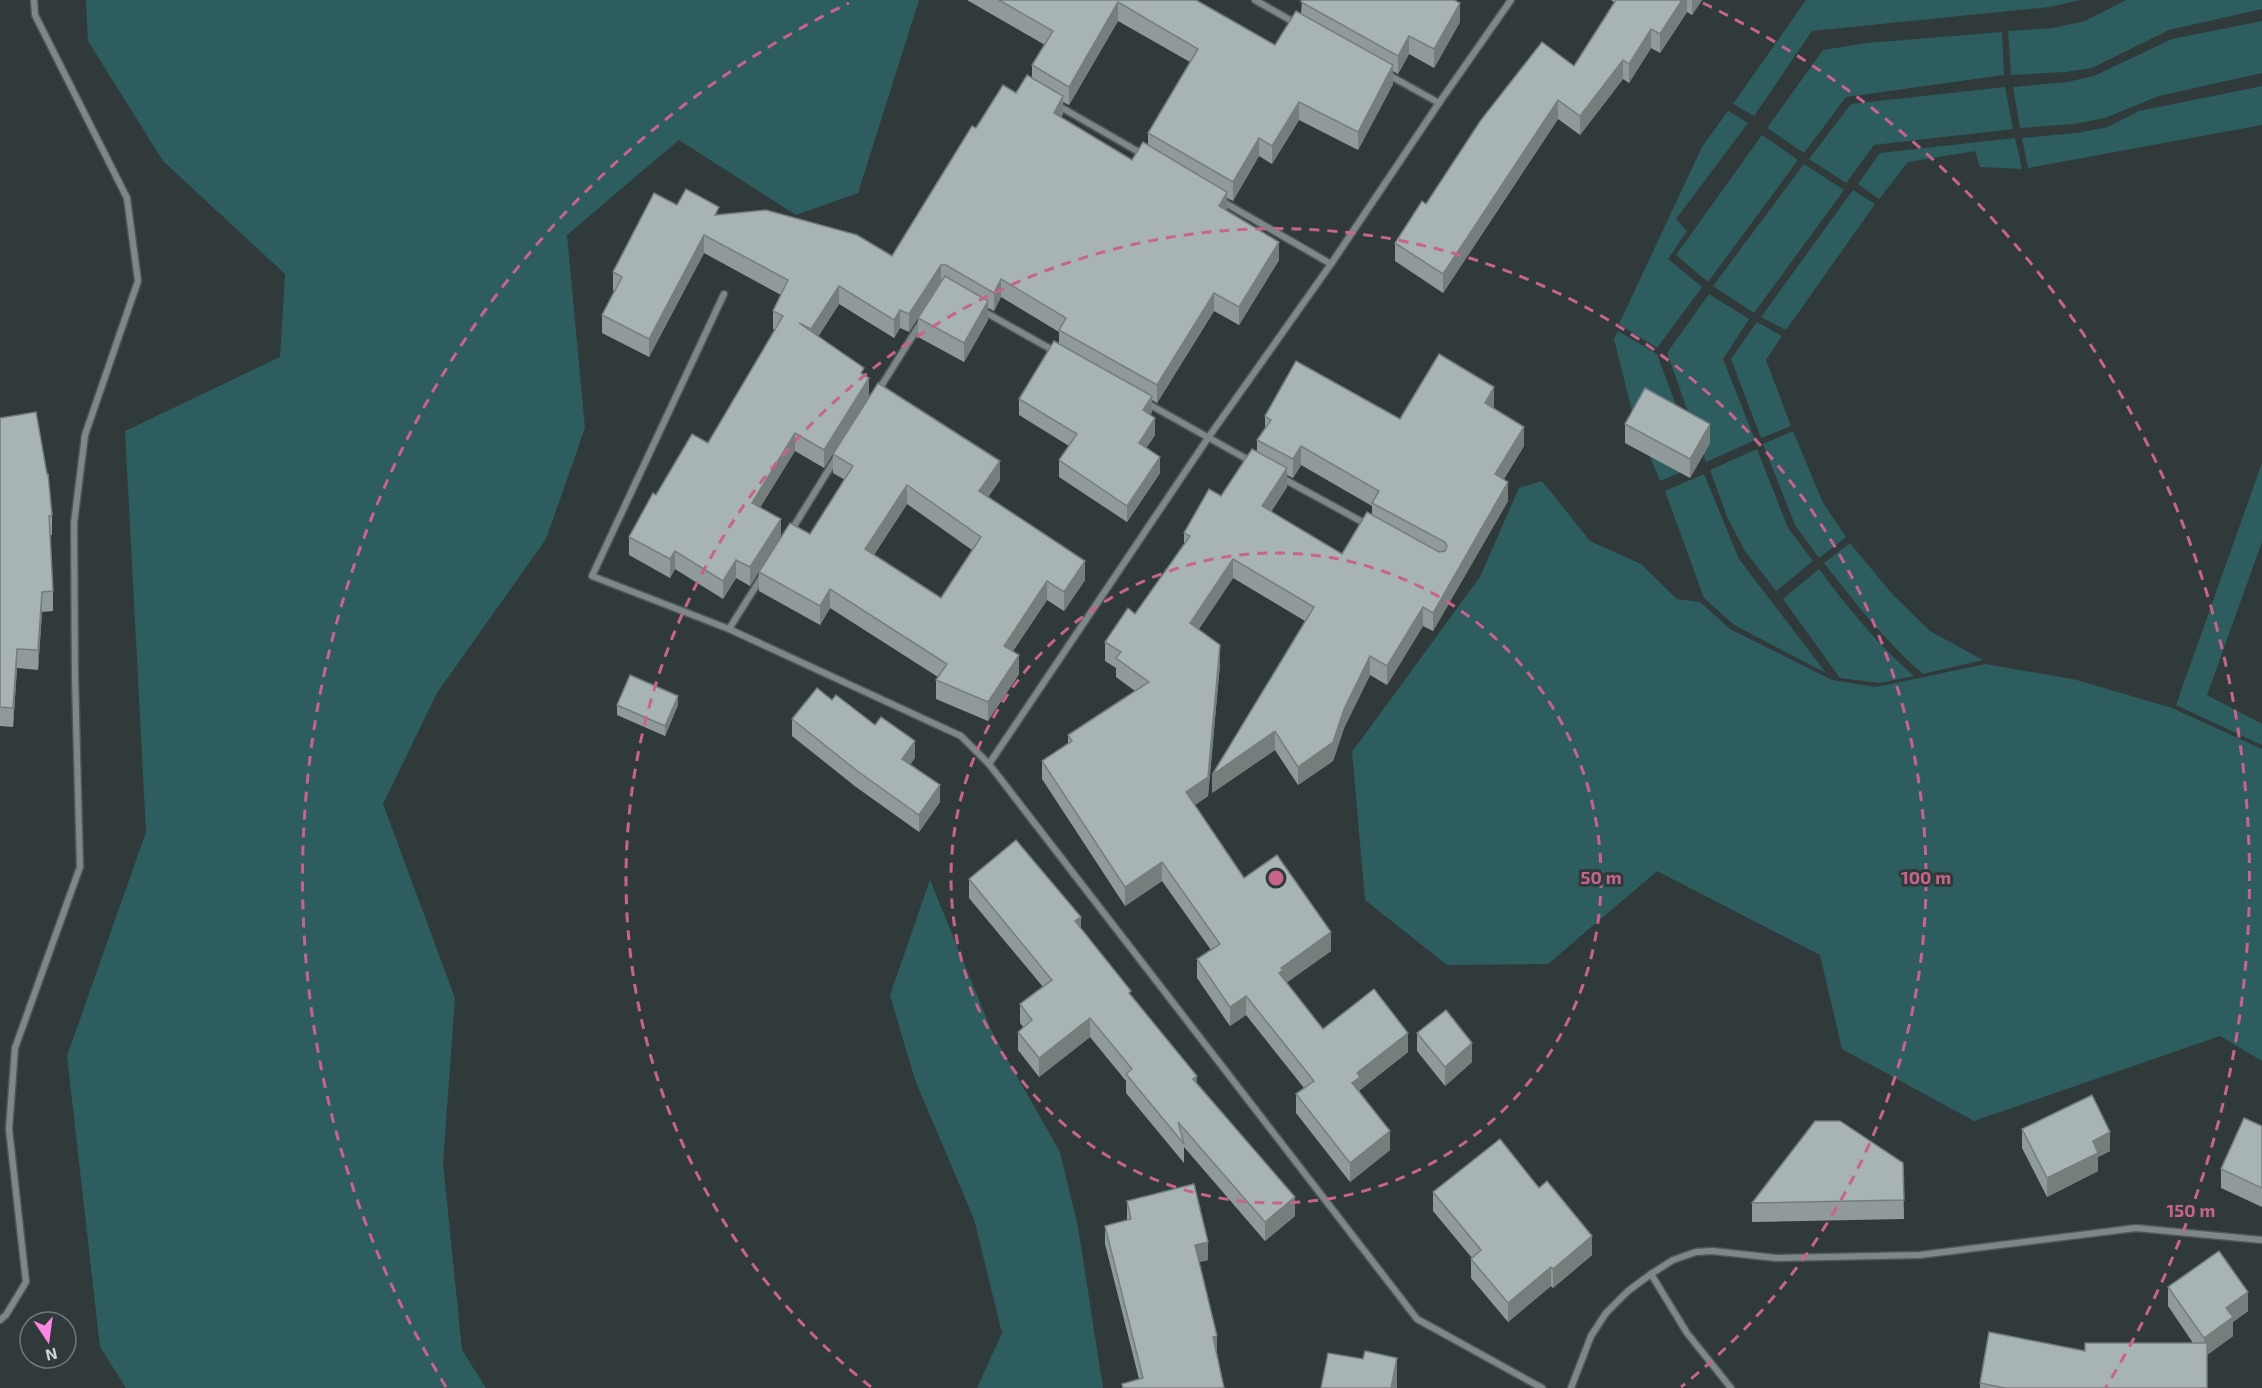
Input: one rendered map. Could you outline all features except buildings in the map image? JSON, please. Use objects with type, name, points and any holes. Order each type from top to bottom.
[{"type":"street","points":[[0,1320],[6,1315],[26,1282],[9,1130],[15,1048],[80,867],[74,523],[85,435],[138,281],[127,198],[35,15],[34,0]]},
{"type":"street","points":[[1254,0],[1306,29]]},
{"type":"street","points":[[989,764],[1208,438],[1331,264],[1438,103],[1511,0]]},
{"type":"street","points":[[1377,69],[1438,103]]},
{"type":"street","points":[[1049,100],[1150,159]]},
{"type":"street","points":[[1210,194],[1331,264]]},
{"type":"street","points":[[724,294],[592,576],[729,629],[961,736],[989,764],[1417,1319],[1542,1388]]},
{"type":"street","points":[[974,306],[1065,357]]},
{"type":"street","points":[[874,399],[924,318]]},
{"type":"street","points":[[1137,398],[1259,466]]},
{"type":"street","points":[[786,539],[842,449]]},
{"type":"street","points":[[1279,477],[1371,527]]},
{"type":"street","points":[[729,629],[767,569]]},
{"type":"street","points":[[1571,1388],[1591,1336],[1606,1313],[1628,1291],[1651,1274],[1673,1260],[1696,1252],[1776,1258],[1920,1255],[2136,1228],[2262,1240]]},
{"type":"street","points":[[1651,1274],[1687,1333],[1731,1388]]},
{"type":"shaded area","points":[[86,0],[919,0],[858,193],[796,215],[679,140],[567,235],[585,428],[546,539],[437,693],[383,804],[455,998],[443,1163],[462,1350],[486,1388],[126,1388],[100,1347],[67,1056],[146,832],[125,431],[280,357],[285,274],[163,161],[88,41]]},
{"type":"shaded area","points":[[1806,0],[2080,0],[2050,7],[1812,31],[1754,116],[1733,104]]},
{"type":"shaded area","points":[[2126,0],[2262,0],[2262,9],[2169,30],[2092,68],[2011,75],[2008,31],[2053,28],[2085,21]]},
{"type":"shaded area","points":[[2262,21],[2262,73],[2159,96],[2105,118],[2074,124],[2020,128],[2013,87],[2067,82],[2094,76],[2172,39]]},
{"type":"shaded area","points":[[2002,32],[2004,75],[1846,97],[1804,153],[1767,128],[1823,50],[1867,43]]},
{"type":"shaded area","points":[[2262,86],[2262,125],[2028,168],[2022,138],[2077,133],[2108,127],[2139,111]]},
{"type":"shaded area","points":[[2005,87],[2013,129],[1874,145],[1846,183],[1809,159],[1851,104]]},
{"type":"shaded area","points":[[1728,111],[1748,123],[1676,219],[1687,231],[1668,259],[1702,287],[1657,348],[1619,324],[1702,147]]},
{"type":"shaded area","points":[[1762,135],[1798,160],[1708,282],[1676,255]]},
{"type":"shaded area","points":[[2015,138],[2022,169],[1980,167],[1975,151],[1908,162],[1879,199],[1858,184],[1880,153]]},
{"type":"shaded area","points":[[1804,164],[1844,190],[1754,313],[1713,286]]},
{"type":"shaded area","points":[[1853,190],[1875,204],[1786,330],[1761,317]]},
{"type":"shaded area","points":[[1709,294],[1749,319],[1723,359],[1755,440],[1706,462],[1667,353]]},
{"type":"shaded area","points":[[1757,322],[1782,336],[1766,360],[1791,426],[1761,438],[1731,359]]},
{"type":"shaded area","points":[[1618,331],[1657,354],[1698,465],[1660,481],[1633,415],[1614,339]]},
{"type":"shaded area","points":[[1793,431],[1823,503],[1846,537],[1819,558],[1795,525],[1763,444]]},
{"type":"shaded area","points":[[1757,449],[1788,528],[1813,561],[1776,591],[1745,551],[1728,519],[1710,470]]},
{"type":"shaded area","points":[[2262,463],[2262,542],[2207,695],[2262,724],[2262,745],[2176,705]]},
{"type":"shaded area","points":[[1704,474],[1739,559],[1826,673],[1734,625],[1704,598],[1665,491]]},
{"type":"shaded area","points":[[1542,481],[1590,541],[1641,564],[1677,599],[1700,602],[1730,629],[1832,680],[1876,687],[1986,664],[2077,680],[2172,708],[2262,749],[2262,1061],[2220,1036],[1974,1121],[1842,1049],[1820,955],[1657,871],[1548,964],[1447,965],[1365,900],[1352,752],[1480,577],[1519,488]]},
{"type":"shaded area","points":[[1850,543],[1893,595],[1930,631],[1983,660],[1923,674],[1883,635],[1824,563]]},
{"type":"shaded area","points":[[1819,569],[1864,625],[1914,676],[1880,683],[1840,678],[1783,599]]},
{"type":"shaded area","points":[[930,880],[993,1034],[1060,1152],[1078,1227],[1103,1388],[977,1388],[1002,1333],[974,1219],[915,1080],[890,995]]}]
